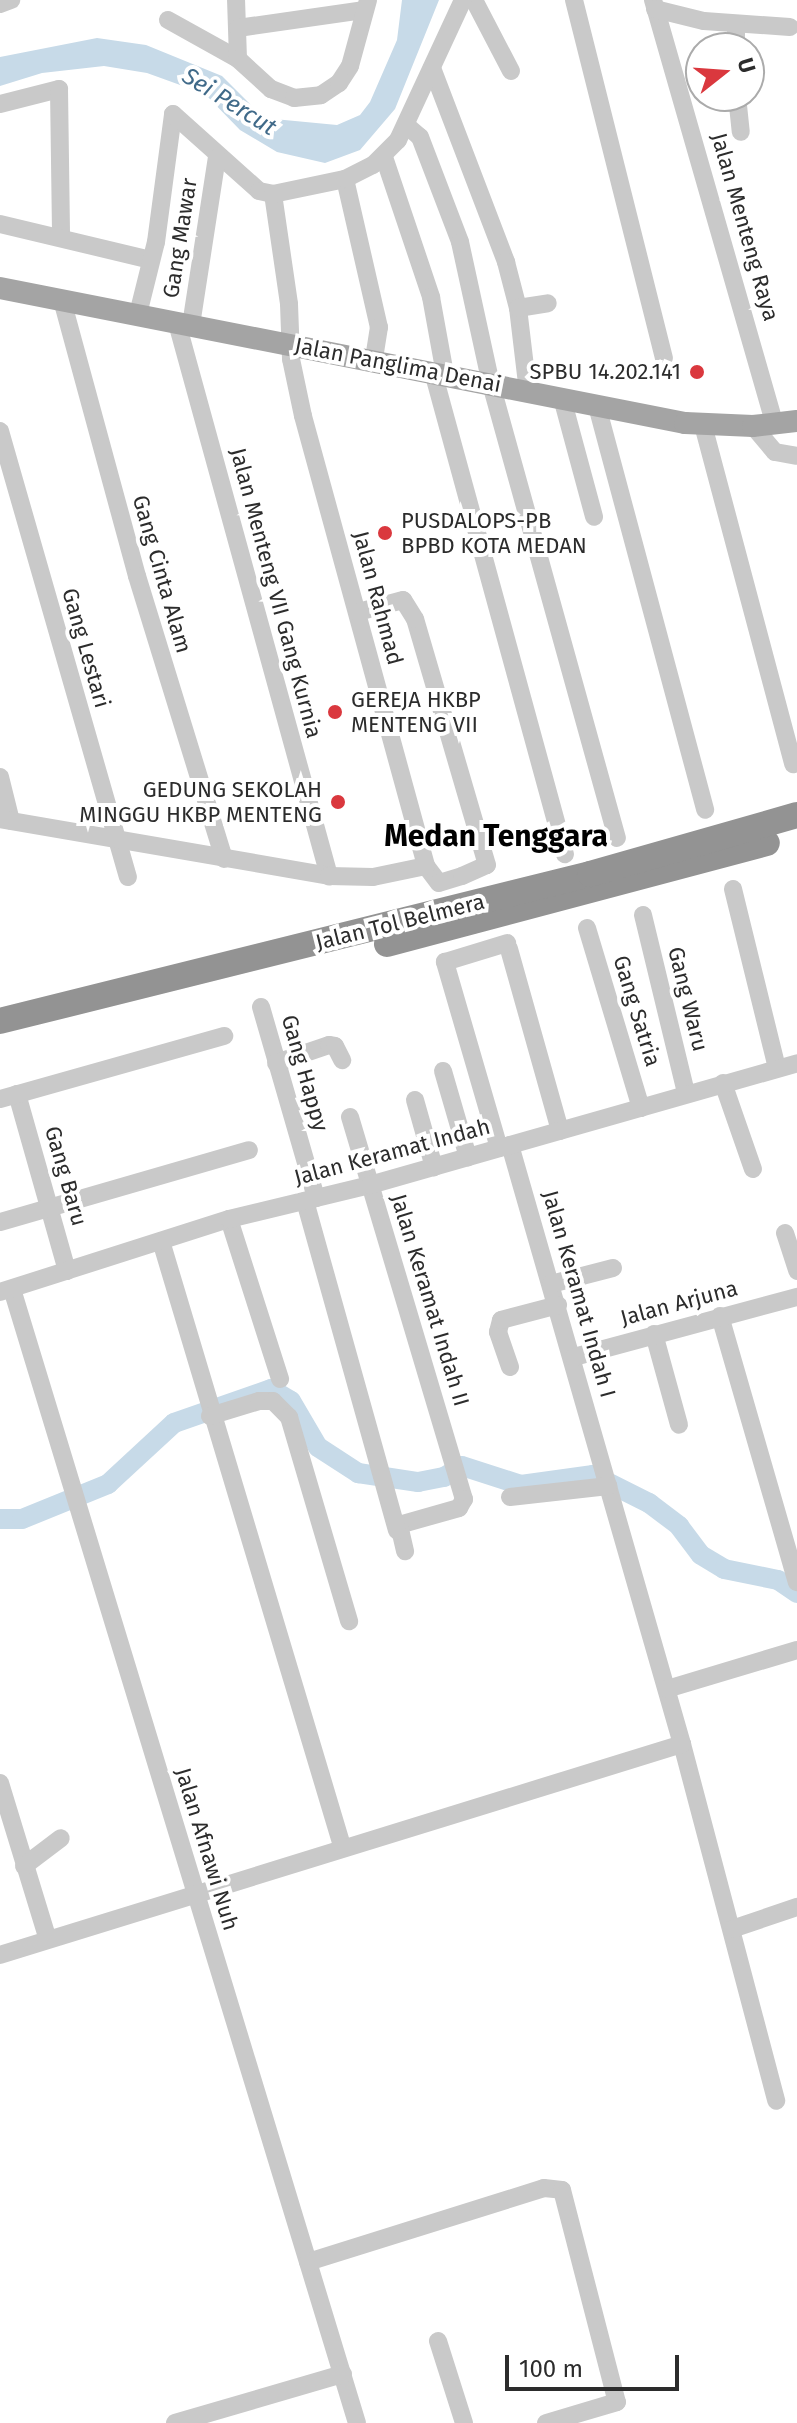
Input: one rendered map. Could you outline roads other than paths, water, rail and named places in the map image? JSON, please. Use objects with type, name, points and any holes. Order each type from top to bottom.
[{"type":"highway","name":"Jalan Tol Belmera","points":[[0,1021],[590,874],[797,815]]},
{"type":"highway","name":"Jalan Tol Belmera","points":[[0,1040],[594,892],[797,833]]},
{"type":"main road","name":"Jalan Panglima Denai","points":[[0,288],[703,425],[797,421]]},
{"type":"street","points":[[0,4],[11,0]]},
{"type":"street","points":[[236,0],[238,59]]},
{"type":"street","points":[[138,314],[151,260],[173,114],[251,187],[273,194],[345,179],[384,157],[406,125],[463,0]]},
{"type":"street","points":[[474,0],[511,71]]},
{"type":"street","points":[[574,0],[664,358]]},
{"type":"street","points":[[654,4],[736,24],[790,27]]},
{"type":"street","name":"Jalan Menteng Raya","points":[[654,4],[764,424]]},
{"type":"street","points":[[168,20],[238,59],[271,89],[294,98],[321,95],[339,83],[350,66],[366,5],[238,28]]},
{"type":"street","points":[[736,24],[736,32]]},
{"type":"street","points":[[432,68],[489,205],[518,308],[528,392]]},
{"type":"street","points":[[0,104],[59,89],[61,237]]},
{"type":"street","points":[[739,112],[741,132]]},
{"type":"street","points":[[406,125],[420,137],[453,220],[491,384],[617,838]]},
{"type":"street","points":[[384,157],[431,297],[439,373],[565,854]]},
{"type":"street","name":"Gang Mawar","points":[[184,324],[217,158]]},
{"type":"street","points":[[345,179],[379,327],[374,360]]},
{"type":"street","name":"Jalan Rahmad","points":[[273,194],[290,343],[303,416],[426,866]]},
{"type":"street","points":[[0,224],[151,260]]},
{"type":"street","name":"Gang Cinta Alam","points":[[62,300],[137,576],[224,859]]},
{"type":"street","points":[[518,308],[548,303]]},
{"type":"street","name":"Jalan Menteng VII Gang Kurnia","points":[[184,324],[329,876]]},
{"type":"street","points":[[562,398],[594,517]]},
{"type":"street","points":[[597,406],[705,810]]},
{"type":"street","points":[[764,424],[775,452],[797,456]]},
{"type":"street","points":[[703,425],[793,764]]},
{"type":"street","name":"Gang Lestari","points":[[0,431],[128,877]]},
{"type":"street","points":[[0,777],[6,820],[329,876],[373,877],[426,866],[439,883],[487,865],[410,606],[403,600],[358,612]]},
{"type":"street","points":[[733,889],[777,1068]]},
{"type":"street","name":"Gang Waru","points":[[643,915],[686,1093]]},
{"type":"street","name":"Gang Satria","points":[[587,928],[641,1108]]},
{"type":"street","name":"Jalan Keramat Indah I","points":[[560,1131],[508,946],[445,962],[574,1357],[682,1744],[776,2101]]},
{"type":"street","name":"Gang Happy","points":[[261,1007],[377,1454],[383,1488],[405,1551]]},
{"type":"street","points":[[8,1096],[224,1036]]},
{"type":"street","points":[[276,1063],[329,1045],[335,1046],[342,1060]]},
{"type":"street","name":"Jalan Keramat Indah","points":[[6,1290],[229,1219],[370,1185],[797,1063]]},
{"type":"street","points":[[443,1071],[468,1157]]},
{"type":"street","points":[[723,1083],[753,1169]]},
{"type":"street","name":"Gang Baru","points":[[8,1096],[52,1209],[67,1271]]},
{"type":"street","points":[[415,1100],[434,1167]]},
{"type":"street","name":"Jalan Keramat Indah II","points":[[350,1117],[445,1428],[464,1502],[460,1507],[402,1523],[397,1530]]},
{"type":"street","points":[[0,1222],[249,1150]]},
{"type":"street","points":[[229,1219],[280,1379]]},
{"type":"street","points":[[785,1233],[797,1271]]},
{"type":"street","points":[[161,1241],[208,1407],[342,1846]]},
{"type":"street","points":[[551,1284],[613,1268]]},
{"type":"street","name":"Jalan Afnawi Nuh","points":[[6,1290],[196,1892],[357,2423]]},
{"type":"street","name":"Jalan Arjuna","points":[[574,1357],[606,1338],[654,1334],[797,1297]]},
{"type":"street","points":[[510,1367],[498,1332],[501,1320],[558,1305]]},
{"type":"street","points":[[720,1316],[797,1582]]},
{"type":"street","points":[[654,1334],[679,1425]]},
{"type":"street","points":[[208,1407],[273,1401],[289,1417],[349,1621]]},
{"type":"street","points":[[510,1497],[608,1485]]},
{"type":"street","points":[[667,1689],[797,1650]]},
{"type":"street","points":[[0,1955],[47,1937],[682,1744]]},
{"type":"street","points":[[0,1783],[47,1937]]},
{"type":"street","points":[[24,1866],[61,1838]]},
{"type":"street","points":[[732,1929],[797,1907]]},
{"type":"street","points":[[308,2262],[554,2186],[565,2199],[617,2402],[546,2423]]},
{"type":"street","points":[[438,2341],[464,2423]]},
{"type":"street","points":[[185,2421],[343,2374]]},
{"type":"water","name":"Sei Percut","points":[[402,0],[439,0],[395,109],[360,150],[325,163],[277,152],[240,130],[205,94],[147,73],[104,66],[42,73],[0,86],[0,57],[97,38],[146,45],[222,76],[256,110],[274,119],[337,125],[360,115],[370,102],[397,40]]},
{"type":"waterway","points":[[0,1519],[22,1519],[108,1484],[174,1423],[271,1389],[291,1401],[318,1447],[358,1473],[418,1482],[444,1477],[462,1466],[521,1485],[593,1475],[649,1503],[679,1526],[701,1555],[724,1569],[778,1580],[797,1593]]},
{"type":"place","name":"SPBU 14.202.141","points":[[697,372]]},
{"type":"place","name":"PUSDALOPS-PB BPBD KOTA MEDAN","points":[[385,533]]},
{"type":"place","name":"GEREJA HKBP MENTENG VII","points":[[335,712]]},
{"type":"place","name":"GEDUNG SEKOLAH MINGGU HKBP MENTENG","points":[[338,802]]},
{"type":"district","name":"Medan Tenggara","points":[[496,836]]}]
